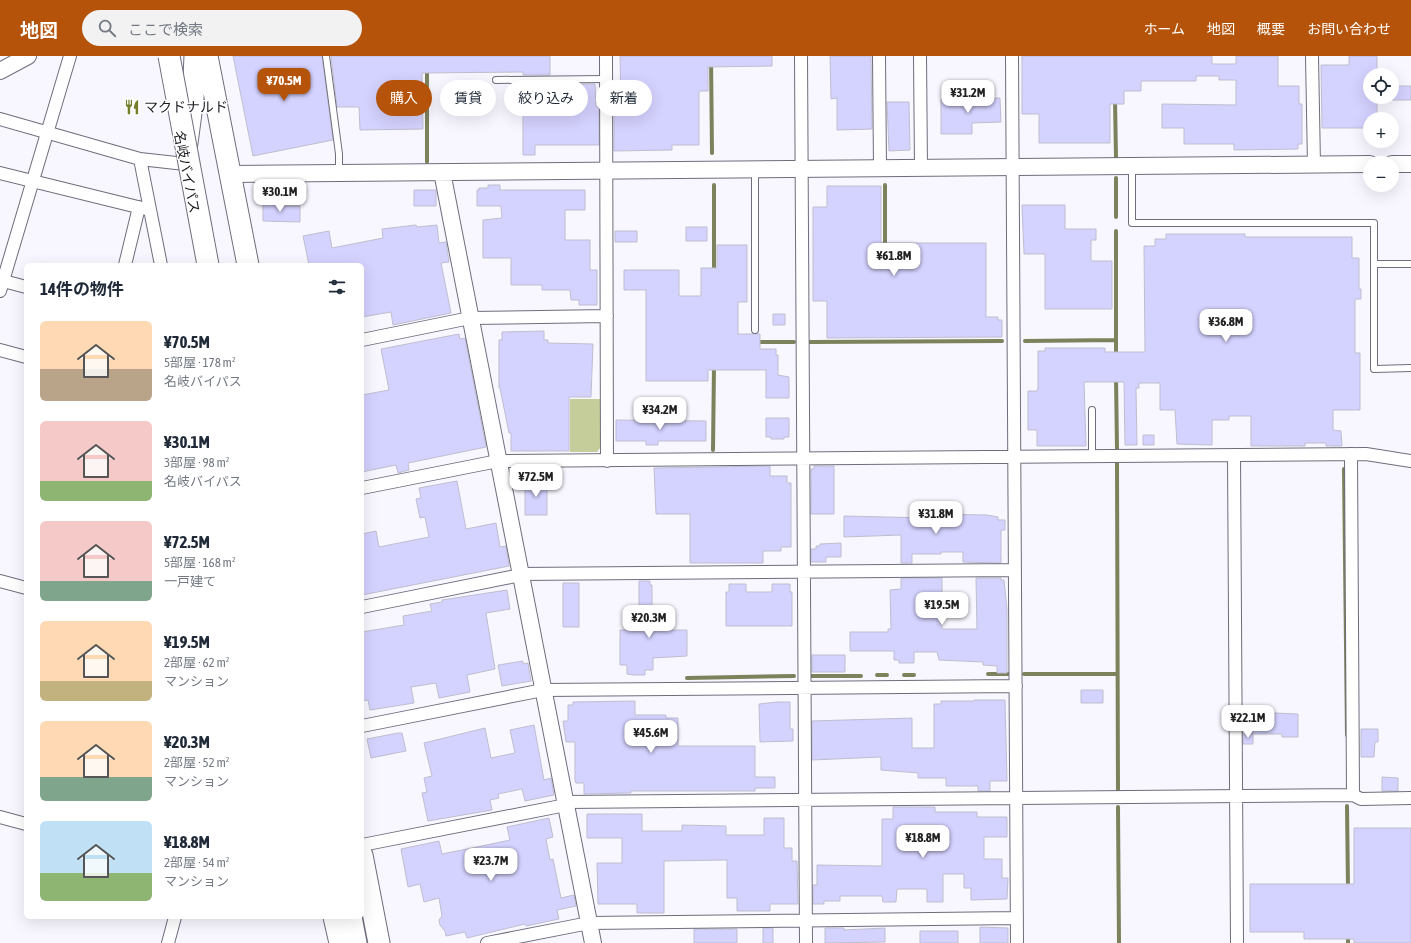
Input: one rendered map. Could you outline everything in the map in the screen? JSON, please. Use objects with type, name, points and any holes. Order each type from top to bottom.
[{"type":"highway","name":"名岐バイパス","points":[[164,56],[205,263]]},
{"type":"highway","points":[[169,56],[208,263]]},
{"type":"highway","points":[[185,164],[193,98],[196,56]]},
{"type":"highway","points":[[196,56],[238,263]]},
{"type":"highway","points":[[207,56],[248,263]]},
{"type":"highway","points":[[364,865],[379,943]]},
{"type":"highway","points":[[333,919],[338,943]]},
{"type":"highway","points":[[351,919],[356,943]]},
{"type":"highway","points":[[364,919],[368,943]]},
{"type":"street","points":[[0,71],[28,56]]},
{"type":"street","points":[[24,287],[1,284],[70,56]]},
{"type":"street","points":[[606,56],[607,460]]},
{"type":"street","points":[[801,56],[806,943]]},
{"type":"street","points":[[879,56],[880,168]]},
{"type":"street","points":[[920,56],[921,168]]},
{"type":"street","points":[[1012,56],[1017,943]]},
{"type":"street","points":[[1312,56],[1314,165]]},
{"type":"street","points":[[0,119],[140,159],[185,164]]},
{"type":"street","points":[[140,159],[145,209],[160,263]]},
{"type":"street","points":[[230,174],[1363,164]]},
{"type":"street","points":[[1399,164],[1411,164]]},
{"type":"street","points":[[442,172],[592,943]]},
{"type":"street","points":[[0,173],[145,209]]},
{"type":"street","points":[[126,263],[145,209]]},
{"type":"street","points":[[364,340],[470,318],[607,316]]},
{"type":"street","points":[[0,350],[24,356]]},
{"type":"street","points":[[364,488],[498,461],[1351,454],[1366,454],[1411,461]]},
{"type":"street","points":[[1351,454],[1353,795]]},
{"type":"street","points":[[1234,455],[1237,943]]},
{"type":"street","points":[[364,607],[520,574],[1015,570]]},
{"type":"street","points":[[0,581],[24,585]]},
{"type":"street","points":[[364,726],[543,690],[1016,686]]},
{"type":"street","points":[[364,845],[565,804],[805,800],[1353,795],[1361,799],[1411,798]]},
{"type":"street","points":[[0,817],[24,823]]},
{"type":"street","points":[[487,943],[589,923],[1017,918]]},
{"type":"street","points":[[168,943],[174,919]]},
{"type":"lane","points":[[326,56],[339,154],[339,173]]},
{"type":"lane","points":[[496,80],[606,79]]},
{"type":"lane","points":[[1132,166],[1132,223],[1374,223],[1374,368],[1411,368]]},
{"type":"lane","points":[[755,169],[755,330]]},
{"type":"lane","points":[[1374,264],[1411,264]]},
{"type":"lane","points":[[1092,410],[1092,456]]},
{"type":"green space","points":[[570,399],[600,399],[600,448],[597,452],[570,452]]},
{"type":"building","points":[[233,56],[322,56],[333,140],[253,156]]},
{"type":"building","points":[[331,56],[550,56],[550,75],[523,75],[523,72],[422,73],[422,80],[376,80],[376,116],[423,116],[423,129],[360,130],[359,107],[337,107]]},
{"type":"building","points":[[620,56],[772,56],[772,66],[708,67],[708,91],[699,91],[699,145],[672,145],[672,150],[614,151],[614,116],[652,116],[652,80],[620,80]]},
{"type":"building","points":[[830,56],[871,56],[872,129],[837,130],[837,98],[831,99]]},
{"type":"building","points":[[1022,56],[1212,56],[1212,64],[1236,64],[1236,56],[1278,56],[1278,86],[1299,86],[1299,104],[1302,104],[1302,144],[1298,144],[1298,149],[1234,150],[1234,144],[1184,144],[1184,128],[1162,128],[1162,104],[1236,105],[1236,80],[1219,80],[1219,76],[1196,76],[1196,81],[1141,81],[1141,91],[1124,91],[1124,104],[1110,104],[1110,143],[1039,143],[1039,114],[1022,114]]},
{"type":"building","points":[[1349,56],[1377,56],[1377,68],[1363,68],[1363,104],[1377,104],[1377,112],[1363,112],[1363,128],[1322,128],[1321,65],[1349,65]]},
{"type":"building","points":[[588,84],[595,84],[596,116],[599,116],[599,145],[535,145],[535,155],[523,155],[523,116],[588,116]]},
{"type":"building","points":[[1399,86],[1411,86],[1411,100],[1399,100]]},
{"type":"building","points":[[1000,98],[1001,122],[972,123],[972,134],[941,134],[941,99]]},
{"type":"building","points":[[887,102],[909,102],[910,150],[889,151]]},
{"type":"building","points":[[488,185],[500,185],[500,190],[585,190],[585,210],[565,210],[565,240],[590,240],[590,270],[597,270],[597,305],[579,305],[579,300],[571,300],[570,290],[542,290],[542,285],[511,285],[511,258],[483,258],[483,220],[502,218],[501,206],[477,206],[477,190],[479,190],[479,188],[488,188]]},
{"type":"building","points":[[827,186],[881,186],[881,243],[986,243],[986,317],[998,317],[998,320],[1002,320],[1002,337],[827,338],[827,301],[813,301],[813,207],[827,207]]},
{"type":"building","points":[[414,190],[436,190],[436,206],[414,206]]},
{"type":"building","points":[[263,201],[278,201],[278,206],[300,206],[300,222],[263,221]]},
{"type":"building","points":[[1022,205],[1065,205],[1065,229],[1096,229],[1096,240],[1091,240],[1091,261],[1112,261],[1112,309],[1045,309],[1045,254],[1024,254]]},
{"type":"building","points":[[416,225],[417,227],[437,225],[439,243],[446,242],[449,262],[441,263],[451,313],[393,325],[391,312],[364,317],[364,263],[309,263],[303,236],[329,231],[332,248],[383,238],[382,229]]},
{"type":"building","points":[[686,227],[707,227],[707,241],[686,241]]},
{"type":"building","points":[[615,231],[637,231],[637,242],[615,242]]},
{"type":"building","points":[[1166,234],[1245,234],[1245,237],[1352,237],[1352,258],[1359,258],[1359,289],[1361,289],[1361,299],[1355,299],[1355,353],[1360,353],[1360,410],[1333,410],[1333,430],[1341,431],[1342,446],[1326,446],[1326,443],[1305,443],[1305,446],[1251,446],[1251,416],[1229,416],[1229,420],[1212,420],[1212,445],[1177,444],[1175,410],[1160,410],[1160,383],[1139,383],[1139,388],[1136,388],[1137,445],[1125,445],[1124,382],[1084,382],[1086,446],[1037,446],[1037,430],[1028,430],[1028,391],[1037,391],[1038,388],[1038,351],[1045,351],[1045,348],[1105,348],[1105,352],[1145,352],[1144,246],[1155,246],[1155,239],[1166,239]]},
{"type":"building","points":[[717,245],[747,245],[747,302],[738,302],[738,334],[760,334],[760,349],[776,349],[776,355],[778,355],[778,375],[789,377],[789,398],[766,398],[766,370],[708,370],[708,381],[646,381],[646,290],[624,290],[624,270],[679,270],[679,296],[701,296],[701,268],[717,268]]},
{"type":"building","points":[[773,314],[785,314],[785,325],[773,325]]},
{"type":"building","points":[[544,331],[544,340],[548,340],[548,343],[593,344],[591,397],[569,397],[569,451],[511,451],[511,433],[509,433],[499,388],[499,340],[502,340],[502,332]]},
{"type":"building","points":[[459,334],[460,339],[465,338],[486,447],[408,463],[409,470],[398,473],[396,465],[364,472],[364,395],[389,390],[381,349]]},
{"type":"building","points":[[766,418],[789,418],[789,437],[784,437],[784,439],[771,439],[771,437],[766,437]]},
{"type":"building","points":[[616,420],[706,421],[706,441],[658,441],[658,445],[646,445],[646,441],[616,441]]},
{"type":"building","points":[[1143,435],[1154,435],[1154,445],[1143,445]]},
{"type":"building","points":[[770,466],[770,476],[787,476],[787,483],[791,483],[791,547],[781,547],[781,551],[763,551],[763,563],[690,563],[690,514],[656,514],[654,468]]},
{"type":"building","points":[[814,466],[834,466],[834,514],[811,514],[811,469],[814,469]]},
{"type":"building","points":[[457,481],[466,529],[496,523],[500,547],[506,546],[509,566],[364,595],[364,534],[376,531],[379,547],[429,537],[425,517],[420,518],[416,499],[421,498],[419,488]]},
{"type":"building","points":[[525,481],[547,481],[547,515],[525,515]]},
{"type":"building","points":[[928,514],[987,515],[998,517],[998,520],[1005,520],[1005,530],[1001,530],[1001,563],[963,562],[963,552],[941,552],[941,554],[912,554],[912,563],[901,563],[901,535],[844,537],[844,516],[928,518]]},
{"type":"building","points":[[841,543],[841,557],[826,557],[826,562],[811,562],[811,549],[816,549],[816,546],[820,546],[820,544]]},
{"type":"building","points":[[901,578],[942,578],[942,629],[977,629],[976,578],[1001,578],[1001,580],[1004,580],[1007,609],[1007,673],[997,673],[997,666],[983,665],[983,662],[939,660],[937,652],[914,652],[914,663],[899,663],[899,660],[894,660],[894,651],[850,651],[850,632],[888,632],[888,629],[891,629],[890,590],[901,589]]},
{"type":"building","points":[[639,581],[650,581],[650,585],[652,585],[652,630],[687,630],[687,656],[653,658],[653,670],[645,670],[645,675],[633,675],[627,674],[627,665],[620,665],[620,630],[639,630]]},
{"type":"building","points":[[563,583],[579,583],[579,627],[563,627]]},
{"type":"building","points":[[729,584],[746,584],[746,592],[772,592],[772,584],[790,584],[790,592],[792,592],[792,626],[726,626],[726,592],[729,592]]},
{"type":"building","points":[[507,590],[510,609],[486,613],[495,669],[467,675],[470,692],[439,698],[436,683],[411,687],[414,703],[370,710],[368,700],[364,701],[364,632],[404,625],[403,616],[432,611],[430,604],[442,602],[442,600]]},
{"type":"building","points":[[812,655],[845,655],[845,672],[812,672]]},
{"type":"building","points":[[523,661],[523,664],[528,663],[531,681],[502,686],[498,665]]},
{"type":"building","points":[[1081,690],[1103,690],[1103,703],[1081,703]]},
{"type":"building","points":[[1005,700],[1007,781],[990,781],[990,791],[978,791],[978,786],[946,786],[946,778],[918,778],[918,773],[881,770],[881,757],[812,760],[812,721],[912,718],[912,748],[934,748],[934,704],[941,704],[941,701]]},
{"type":"building","points":[[635,701],[635,715],[666,715],[666,718],[678,718],[678,746],[755,746],[755,777],[775,777],[775,788],[755,788],[755,791],[631,791],[631,793],[584,794],[584,783],[576,783],[575,781],[575,742],[566,742],[563,721],[568,721],[568,705],[573,705],[573,702]]},
{"type":"building","points":[[790,702],[790,729],[793,729],[793,741],[760,742],[759,704]]},
{"type":"building","points":[[1252,712],[1298,714],[1298,737],[1282,737],[1282,734],[1252,734]]},
{"type":"building","points":[[534,725],[544,780],[551,778],[554,795],[525,801],[522,789],[498,794],[499,798],[490,800],[492,810],[428,821],[422,793],[427,792],[424,778],[432,776],[424,743],[485,728],[491,758],[515,753],[510,730]]},
{"type":"building","points":[[1361,729],[1378,729],[1378,742],[1375,742],[1374,757],[1361,757]]},
{"type":"building","points":[[402,733],[406,751],[371,758],[367,739]]},
{"type":"building","points":[[1243,734],[1253,734],[1253,744],[1243,744]]},
{"type":"building","points":[[1382,777],[1398,778],[1398,791],[1382,791]]},
{"type":"building","points":[[893,807],[935,807],[935,812],[977,812],[977,817],[1007,817],[1007,837],[984,837],[984,859],[1002,859],[1002,878],[1008,878],[1007,899],[971,900],[971,888],[964,888],[964,874],[943,874],[943,902],[927,902],[927,889],[897,889],[896,902],[883,902],[882,896],[840,896],[840,901],[824,901],[824,904],[813,904],[813,885],[817,885],[817,865],[882,866],[882,819],[893,819]]},
{"type":"building","points":[[587,814],[642,814],[642,831],[682,831],[682,825],[726,826],[726,835],[764,835],[764,818],[784,818],[784,848],[792,848],[792,861],[797,861],[798,904],[770,904],[770,911],[737,911],[737,898],[727,898],[727,860],[664,861],[664,913],[637,913],[637,904],[598,904],[597,863],[622,863],[622,838],[587,838]]},
{"type":"building","points":[[549,818],[553,837],[546,839],[550,860],[553,859],[561,898],[574,895],[576,906],[557,910],[559,919],[526,926],[525,924],[467,938],[465,932],[446,936],[439,920],[442,916],[439,898],[424,902],[420,884],[408,887],[401,849],[439,841],[442,854],[477,847],[510,840],[507,827]]},
{"type":"building","points":[[1354,828],[1411,828],[1411,943],[1354,943],[1354,939],[1304,939],[1304,932],[1250,932],[1250,884],[1354,884]]},
{"type":"building","points":[[980,927],[1008,928],[1008,943],[980,943]]},
{"type":"building","points":[[763,928],[773,928],[773,943],[763,943]]},
{"type":"building","points":[[825,928],[844,928],[844,930],[885,928],[885,942],[825,943]]},
{"type":"building","points":[[694,929],[737,929],[737,943],[694,943]]},
{"type":"building","points":[[920,931],[958,931],[958,943],[920,943]]},
{"type":"waterway","points":[[711,56],[712,153]]},
{"type":"waterway","points":[[427,69],[427,162]]},
{"type":"waterway","points":[[1115,100],[1116,158]]},
{"type":"waterway","points":[[1116,178],[1116,217]]},
{"type":"waterway","points":[[714,185],[714,273]]},
{"type":"waterway","points":[[885,185],[885,248]]},
{"type":"waterway","points":[[1116,231],[1116,356]]},
{"type":"waterway","points":[[1025,341],[1116,340]]},
{"type":"waterway","points":[[810,342],[1002,341]]},
{"type":"waterway","points":[[756,342],[794,342]]},
{"type":"waterway","points":[[713,450],[714,365]]},
{"type":"waterway","points":[[1116,377],[1117,449]]},
{"type":"waterway","points":[[1117,462],[1118,792]]},
{"type":"waterway","points":[[1344,469],[1347,735]]},
{"type":"waterway","points":[[988,674],[1008,674]]},
{"type":"waterway","points":[[1024,674],[1117,674]]},
{"type":"waterway","points":[[877,675],[887,675]]},
{"type":"waterway","points":[[904,675],[914,675]]},
{"type":"waterway","points":[[687,678],[794,676]]},
{"type":"waterway","points":[[809,676],[861,676]]},
{"type":"waterway","points":[[1347,806],[1348,888]]},
{"type":"waterway","points":[[1118,807],[1119,943]]},
{"type":"waterway","points":[[1348,935],[1348,943]]},
{"type":"place","name":"マクドナルド","points":[[132,107]]}]
